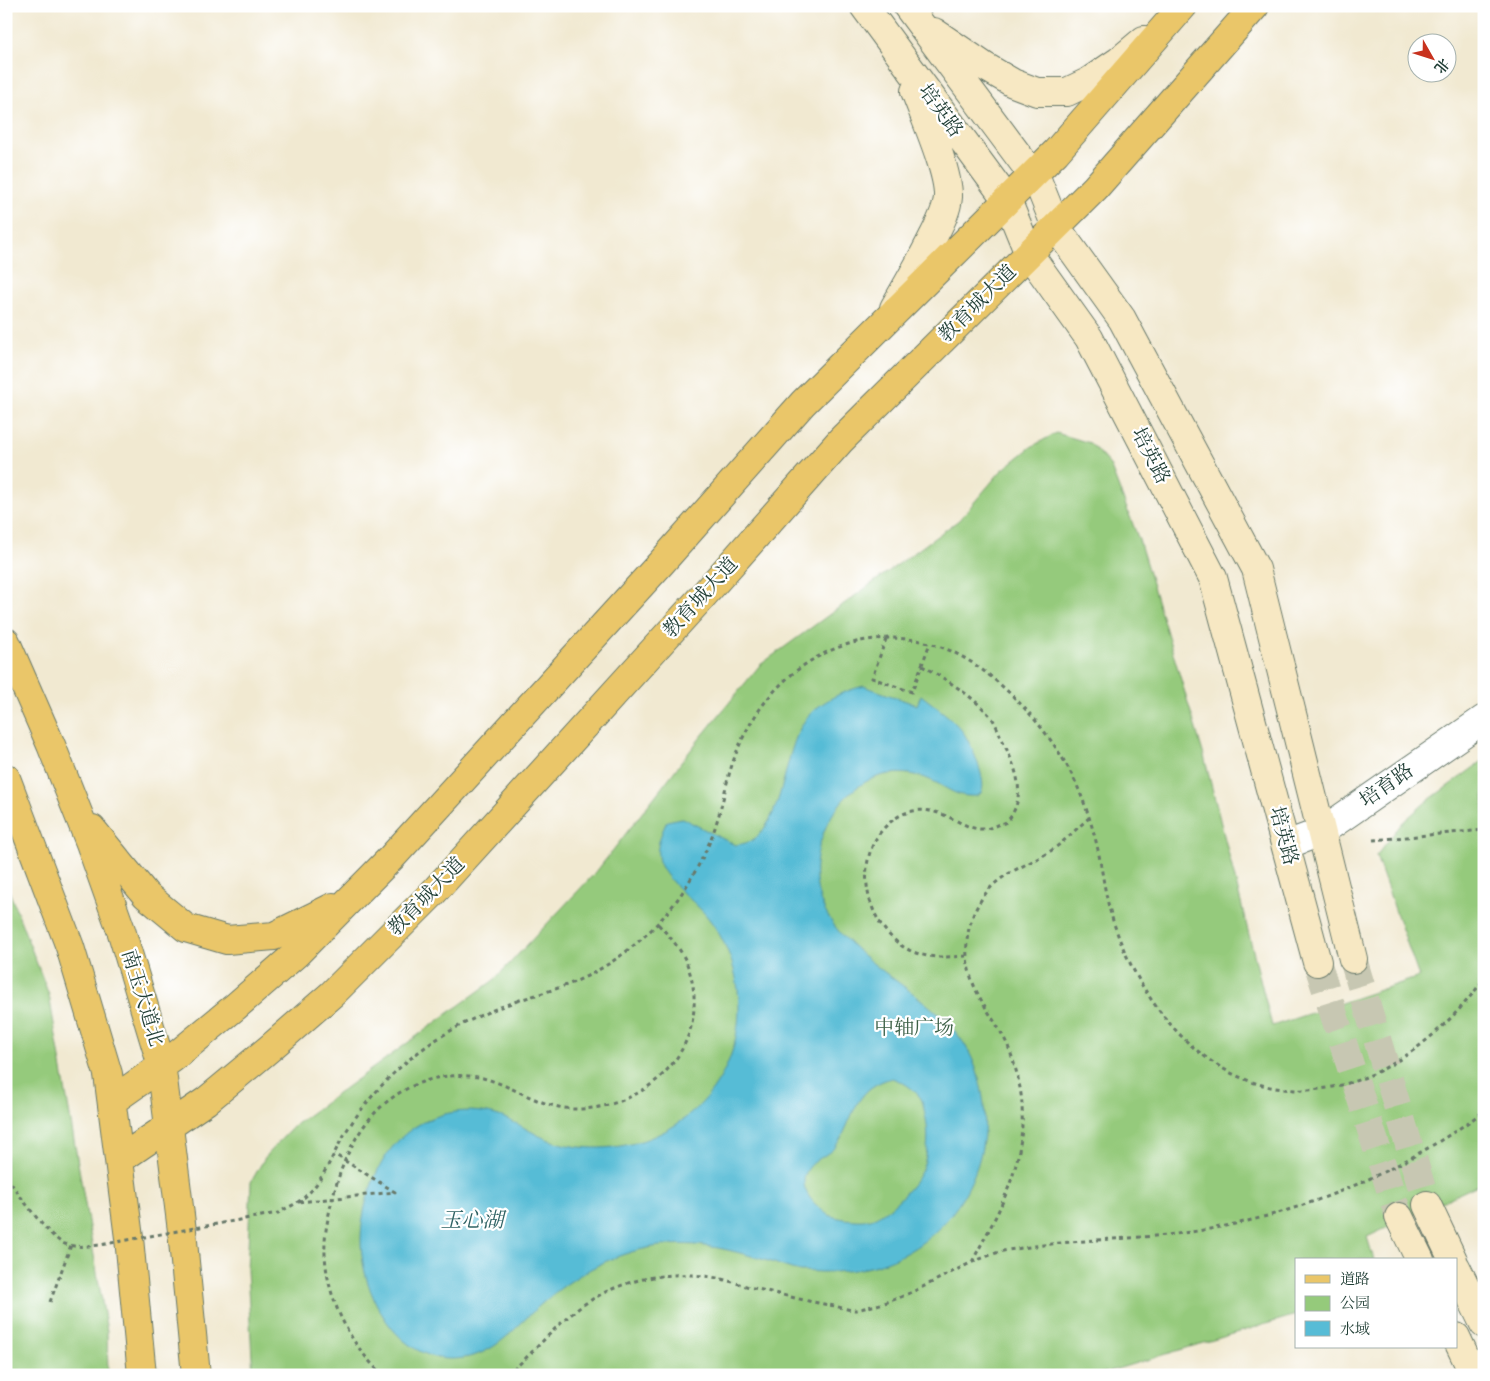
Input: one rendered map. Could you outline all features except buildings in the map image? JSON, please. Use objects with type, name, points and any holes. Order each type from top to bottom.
[{"type":"main road","name":"培英路","points":[[864,6],[1007,200],[1029,254],[1089,338],[1213,578],[1317,962]]},
{"type":"main road","name":"教育城大道","points":[[119,1160],[206,1101],[332,994],[431,895],[661,643],[841,440],[1095,188],[1255,6]]},
{"type":"main road","points":[[912,13],[984,66],[1013,82],[1037,92],[1067,92],[1088,82],[1119,60],[1182,8]]},
{"type":"main road","points":[[112,1101],[162,1066],[235,1007],[289,960],[352,898],[521,718],[803,403],[1056,152],[1182,8]]},
{"type":"main road","name":"培英路","points":[[912,13],[1038,182],[1056,227],[1122,319],[1256,569],[1353,959]]},
{"type":"main road","points":[[890,316],[943,216],[948,199],[947,184],[942,166],[904,62]]},
{"type":"main road","name":"南玉大道北","points":[[6,642],[51,745],[121,930],[162,1066],[182,1231],[196,1375]]},
{"type":"main road","points":[[6,778],[70,947],[108,1074],[129,1238],[142,1375]]},
{"type":"main road","points":[[77,811],[146,895],[186,928],[227,940],[274,936],[352,898]]},
{"type":"main road","points":[[1427,1205],[1452,1258]]},
{"type":"main road","points":[[1399,1217],[1419,1258]]},
{"type":"main road","points":[[1458,1271],[1484,1324]]},
{"type":"main road","points":[[1458,1341],[1474,1375]]},
{"type":"street","name":"培育路","points":[[1286,845],[1321,832],[1484,719]]},
{"type":"path","points":[[886,638],[872,678],[912,692],[930,643]]},
{"type":"path","points":[[6,1177],[48,1230],[63,1243],[71,1245],[100,1245],[278,1213],[299,1202],[315,1186],[349,1128],[368,1101],[414,1055],[463,1023],[489,1011],[574,982],[601,968],[626,951],[657,923],[671,908],[689,883],[705,855],[716,825],[731,768],[740,743],[768,697],[787,678],[808,662],[830,650],[853,642],[886,638],[918,640],[956,652],[986,672],[1013,696],[1037,722],[1058,750],[1075,781],[1097,846],[1109,908],[1128,960],[1165,1018],[1183,1038],[1214,1064],[1242,1079],[1288,1090],[1312,1090],[1335,1087],[1357,1081],[1379,1071],[1430,1038],[1452,1017],[1484,979]]},
{"type":"path","points":[[922,666],[939,675],[972,699],[992,718],[1018,777],[1019,797],[1013,812],[1006,822],[985,830],[967,827],[933,810],[912,810],[899,816],[887,825],[871,849],[867,863],[866,879],[875,911],[888,932],[897,942],[909,950],[924,956],[939,958],[966,956]]},
{"type":"path","points":[[972,1262],[1003,1202],[1014,1176],[1022,1133],[1022,1104],[1017,1075],[1008,1047],[994,1019],[976,991],[970,975],[966,956],[969,924],[976,908],[998,880],[1012,870],[1028,864],[1052,850],[1089,818]]},
{"type":"path","points":[[1373,840],[1484,830]]},
{"type":"path","points":[[383,1375],[372,1365],[349,1333],[340,1314],[330,1288],[325,1250],[330,1205],[348,1154],[360,1131],[378,1108],[400,1091],[431,1079],[447,1076],[480,1078],[496,1082],[539,1102],[560,1108],[574,1109],[602,1107],[632,1096],[646,1088],[660,1078],[683,1049],[690,1032],[694,1014],[692,978],[686,962],[677,946],[657,923]]},
{"type":"path","points":[[507,1375],[569,1316],[588,1302],[608,1290],[646,1278],[692,1275],[717,1278],[815,1303],[856,1310],[885,1302],[916,1290],[972,1262],[1004,1251],[1062,1242],[1167,1234],[1212,1228],[1256,1219],[1300,1206],[1343,1190],[1386,1170],[1428,1148],[1484,1111]]},
{"type":"path","points":[[299,1202],[395,1192],[334,1154]]},
{"type":"path","points":[[50,1302],[71,1245]]},
{"type":"green space","name":"中轴广场","points":[[1056,433],[1090,443],[1110,465],[1139,540],[1204,756],[1272,1026],[1419,977],[1376,856],[1402,823],[1426,802],[1484,760],[1484,1182],[1367,1237],[1373,1258],[1295,1258],[1295,1315],[1097,1375],[253,1375],[247,1270],[251,1182],[267,1154],[296,1124],[494,980],[596,872],[697,742],[760,665],[959,520],[1001,471],[1031,447]]},
{"type":"green space","points":[[6,883],[49,995],[107,1331],[108,1375],[6,1375]]},
{"type":"water","name":"玉心湖","points":[[864,686],[917,705],[921,695],[963,732],[974,754],[983,782],[978,796],[958,794],[933,781],[910,774],[893,774],[877,777],[863,784],[850,793],[838,806],[829,821],[822,837],[816,874],[823,906],[839,932],[863,955],[945,1020],[972,1057],[982,1091],[985,1126],[977,1167],[958,1205],[931,1235],[916,1247],[881,1264],[863,1269],[823,1272],[800,1271],[743,1254],[706,1246],[681,1244],[649,1248],[614,1258],[582,1274],[552,1295],[502,1341],[476,1355],[451,1359],[428,1355],[408,1344],[392,1328],[378,1307],[369,1285],[363,1261],[361,1238],[364,1213],[370,1188],[381,1164],[395,1144],[406,1133],[419,1124],[448,1113],[464,1111],[494,1115],[514,1122],[549,1140],[574,1146],[600,1148],[625,1145],[649,1138],[671,1128],[692,1113],[709,1095],[723,1073],[731,1053],[737,1032],[738,990],[734,970],[718,931],[705,914],[669,878],[660,864],[658,847],[667,821],[682,818],[735,845],[754,839],[765,827],[773,813],[794,743],[801,727],[810,714],[835,696]],"holes":[[[892,1078],[914,1090],[923,1104],[928,1131],[928,1143],[925,1162],[920,1174],[901,1198],[877,1217],[857,1220],[844,1219],[828,1214],[816,1205],[807,1194],[804,1185],[805,1174],[811,1165],[834,1148],[862,1096],[877,1084]]]},
{"type":"tunnel","points":[[1353,959],[1427,1205]]},
{"type":"tunnel","points":[[1317,962],[1399,1217]]}]
